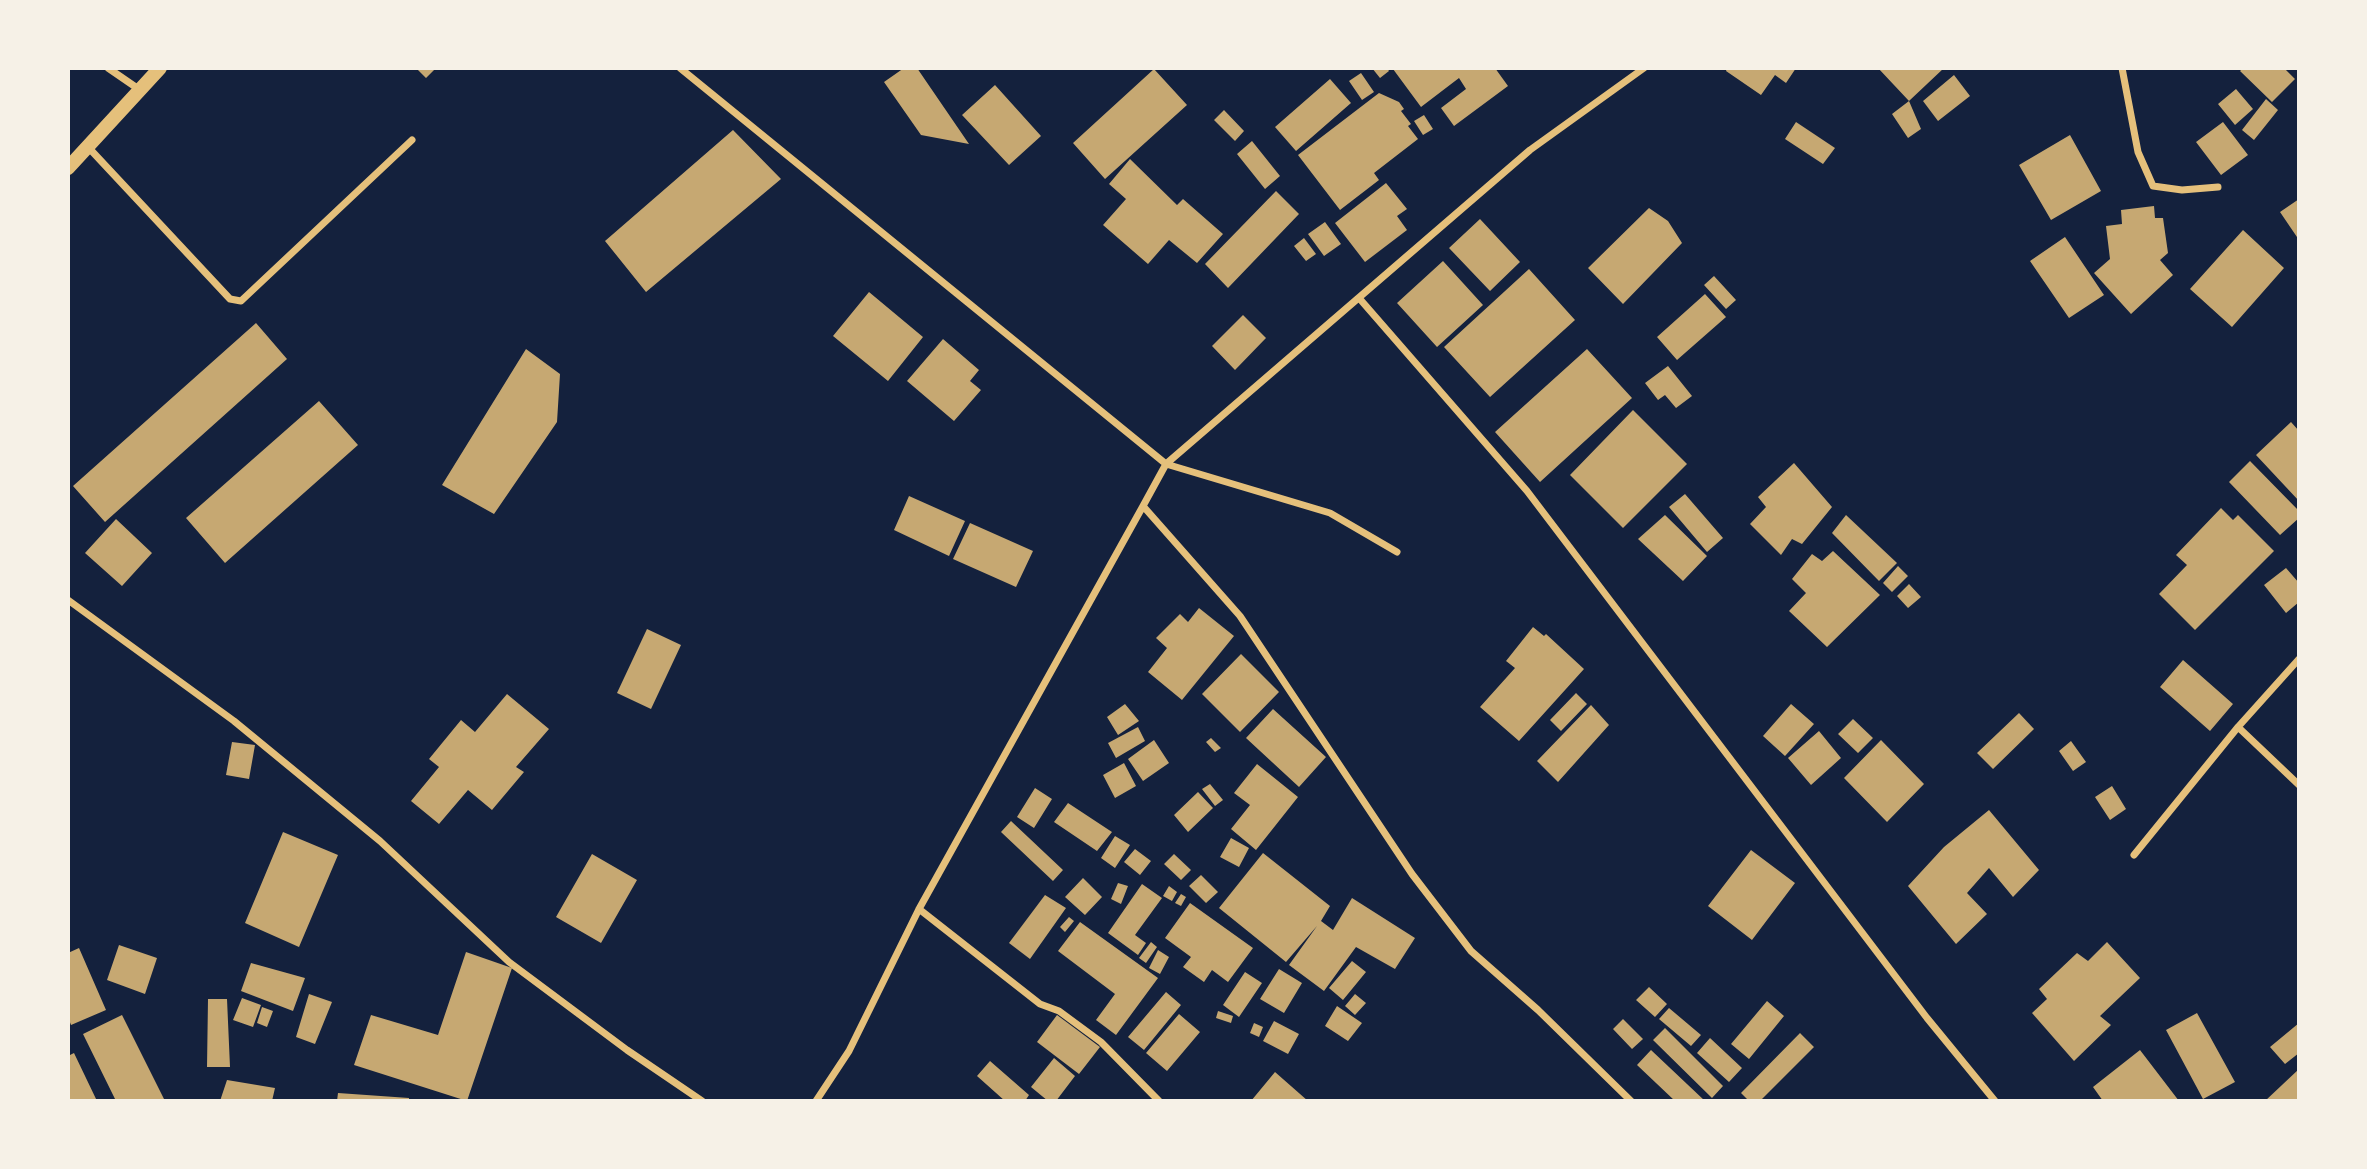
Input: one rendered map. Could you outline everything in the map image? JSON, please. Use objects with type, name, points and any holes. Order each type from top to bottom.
[{"type":"main road","points":[[68,168],[160,68]]},
{"type":"street","points":[[108,68],[140,90]]},
{"type":"street","points":[[816,1101],[849,1051],[919,909],[1166,464],[1530,150],[1644,68]]},
{"type":"street","points":[[2122,68],[2138,152],[2152,186],[2182,190],[2218,187]]},
{"type":"street","points":[[684,70],[1166,464],[1331,513],[1397,552]]},
{"type":"street","points":[[88,147],[230,299],[241,301],[412,140]]},
{"type":"street","points":[[1359,298],[1527,491],[1927,1018],[1996,1101]]},
{"type":"street","points":[[1143,506],[1240,616],[1412,874],[1471,951],[1538,1010],[1631,1101]]},
{"type":"street","points":[[68,600],[255,738],[380,841],[509,962],[627,1050],[702,1101]]},
{"type":"street","points":[[2134,855],[2238,727],[2299,659]]},
{"type":"street","points":[[2238,727],[2299,785]]},
{"type":"street","points":[[919,909],[1040,1004],[1059,1011],[1101,1042],[1159,1101]]},
{"type":"building","points":[[416,68],[436,68],[426,78]]},
{"type":"building","points":[[904,68],[917,68],[969,144],[921,135],[884,82]]},
{"type":"building","points":[[1372,68],[1387,68],[1389,71],[1380,78]]},
{"type":"building","points":[[1495,68],[1508,86],[1454,126],[1441,108],[1466,89],[1459,78],[1421,107],[1393,69]]},
{"type":"building","points":[[1727,68],[1796,68],[1786,83],[1775,75],[1761,95],[1726,71]]},
{"type":"building","points":[[1878,68],[1944,68],[1909,101]]},
{"type":"building","points":[[2243,68],[2284,68],[2295,79],[2272,102],[2240,71]]},
{"type":"building","points":[[1154,69],[1187,105],[1105,179],[1073,143]]},
{"type":"building","points":[[1361,73],[1374,92],[1362,100],[1349,81]]},
{"type":"building","points":[[1954,75],[1970,96],[1938,121],[1923,101]]},
{"type":"building","points":[[1330,79],[1351,103],[1296,151],[1275,127]]},
{"type":"building","points":[[995,85],[1041,136],[1009,165],[962,115]]},
{"type":"building","points":[[2236,89],[2253,109],[2235,125],[2218,104]]},
{"type":"building","points":[[1379,93],[1399,102],[1404,109],[1401,111],[1411,124],[1408,126],[1418,139],[1374,173],[1379,180],[1340,210],[1298,155]]},
{"type":"building","points":[[2266,99],[2278,110],[2254,140],[2242,130]]},
{"type":"building","points":[[1909,101],[1921,129],[1908,138],[1892,114]]},
{"type":"building","points":[[1224,110],[1244,131],[1235,141],[1214,120]]},
{"type":"building","points":[[1424,115],[1433,129],[1423,135],[1414,121]]},
{"type":"building","points":[[1796,122],[1835,148],[1823,164],[1785,139]]},
{"type":"building","points":[[2223,122],[2248,155],[2221,175],[2196,142]]},
{"type":"building","points":[[733,130],[781,179],[646,292],[605,241]]},
{"type":"building","points":[[2070,135],[2101,191],[2051,220],[2019,165]]},
{"type":"building","points":[[1252,141],[1280,176],[1265,189],[1237,154]]},
{"type":"building","points":[[1130,159],[1177,205],[1183,199],[1223,234],[1197,263],[1169,240],[1148,264],[1103,225],[1126,199],[1109,184]]},
{"type":"building","points":[[1386,183],[1407,209],[1397,216],[1407,230],[1365,262],[1335,223]]},
{"type":"building","points":[[1276,191],[1299,214],[1228,288],[1205,264]]},
{"type":"building","points":[[2299,199],[2299,240],[2280,212]]},
{"type":"building","points":[[2154,206],[2155,218],[2163,218],[2168,253],[2160,260],[2173,275],[2131,314],[2094,273],[2110,259],[2106,226],[2122,224],[2121,210]]},
{"type":"building","points":[[1649,208],[1668,221],[1682,243],[1623,304],[1588,268]]},
{"type":"building","points":[[1480,219],[1520,262],[1490,291],[1449,248]]},
{"type":"building","points":[[1325,222],[1341,244],[1324,256],[1308,234]]},
{"type":"building","points":[[2243,230],[2284,268],[2232,327],[2190,289]]},
{"type":"building","points":[[2065,237],[2104,295],[2069,318],[2030,261]]},
{"type":"building","points":[[1304,238],[1316,254],[1306,261],[1294,246]]},
{"type":"building","points":[[1443,261],[1483,305],[1437,347],[1397,303]]},
{"type":"building","points":[[1529,269],[1575,320],[1490,397],[1444,347]]},
{"type":"building","points":[[1714,276],[1736,300],[1726,309],[1704,285]]},
{"type":"building","points":[[869,292],[923,337],[888,381],[833,336]]},
{"type":"building","points":[[1705,294],[1726,317],[1677,360],[1657,337]]},
{"type":"building","points":[[1243,315],[1266,338],[1235,370],[1212,346]]},
{"type":"building","points":[[256,323],[287,359],[105,522],[73,486]]},
{"type":"building","points":[[943,339],[979,370],[970,381],[981,390],[954,421],[907,381]]},
{"type":"building","points":[[526,349],[560,374],[557,422],[494,514],[442,485]]},
{"type":"building","points":[[1587,349],[1632,398],[1540,482],[1495,432]]},
{"type":"building","points":[[1668,366],[1692,396],[1676,408],[1665,395],[1658,400],[1645,383]]},
{"type":"building","points":[[319,401],[358,445],[225,563],[186,518]]},
{"type":"building","points":[[1633,410],[1687,464],[1623,528],[1570,475]]},
{"type":"building","points":[[2291,422],[2299,431],[2299,501],[2256,455]]},
{"type":"building","points":[[2250,461],[2299,511],[2299,518],[2280,535],[2229,482]]},
{"type":"building","points":[[1794,463],[1832,507],[1802,544],[1792,539],[1781,555],[1750,524],[1766,507],[1758,497]]},
{"type":"building","points":[[1685,494],[1723,538],[1707,552],[1669,507]]},
{"type":"building","points":[[909,496],[965,521],[949,556],[894,530]]},
{"type":"building","points":[[2221,508],[2233,520],[2238,515],[2274,551],[2195,630],[2159,594],[2187,565],[2176,555]]},
{"type":"building","points":[[1665,515],[1707,556],[1683,581],[1638,539]]},
{"type":"building","points":[[1846,515],[1897,563],[1879,581],[1832,533]]},
{"type":"building","points":[[116,519],[152,553],[122,586],[85,553]]},
{"type":"building","points":[[970,523],[1033,551],[1016,587],[953,559]]},
{"type":"building","points":[[1833,551],[1880,595],[1827,647],[1789,611],[1806,593],[1792,579],[1812,554],[1822,561]]},
{"type":"building","points":[[1898,566],[1908,576],[1892,592],[1883,583]]},
{"type":"building","points":[[2286,568],[2299,583],[2299,602],[2286,613],[2264,585]]},
{"type":"building","points":[[1909,584],[1921,597],[1908,608],[1897,596]]},
{"type":"building","points":[[1199,608],[1234,636],[1182,700],[1148,672],[1167,648],[1156,638],[1180,614],[1188,622]]},
{"type":"building","points":[[1533,627],[1544,636],[1546,634],[1584,669],[1519,741],[1480,707],[1515,668],[1506,661]]},
{"type":"building","points":[[647,629],[681,645],[651,709],[617,693]]},
{"type":"building","points":[[1241,654],[1279,692],[1240,732],[1202,694]]},
{"type":"building","points":[[2183,660],[2233,704],[2210,731],[2160,687]]},
{"type":"building","points":[[1576,693],[1587,704],[1561,731],[1550,720]]},
{"type":"building","points":[[507,694],[549,729],[516,767],[524,772],[492,810],[468,790],[439,824],[411,801],[439,767],[429,759],[461,720],[475,732]]},
{"type":"building","points":[[1125,704],[1139,721],[1118,735],[1107,717]]},
{"type":"building","points":[[1791,704],[1814,724],[1785,756],[1763,736]]},
{"type":"building","points":[[1591,705],[1609,725],[1558,782],[1537,761]]},
{"type":"building","points":[[1273,709],[1326,757],[1299,787],[1246,738]]},
{"type":"building","points":[[2019,713],[2034,729],[1993,769],[1977,753]]},
{"type":"building","points":[[1853,719],[1873,738],[1858,753],[1838,734]]},
{"type":"building","points":[[1138,727],[1145,741],[1116,758],[1108,743]]},
{"type":"building","points":[[1819,731],[1841,758],[1811,785],[1788,758]]},
{"type":"building","points":[[1211,738],[1221,748],[1215,752],[1206,742]]},
{"type":"building","points":[[1154,740],[1169,763],[1143,781],[1128,759]]},
{"type":"building","points":[[1881,740],[1924,784],[1887,822],[1844,778]]},
{"type":"building","points":[[2071,741],[2086,762],[2073,771],[2059,751]]},
{"type":"building","points":[[232,742],[255,745],[249,779],[226,775]]},
{"type":"building","points":[[1124,763],[1136,786],[1115,798],[1103,775]]},
{"type":"building","points":[[1257,764],[1298,797],[1256,850],[1231,829],[1250,805],[1234,793]]},
{"type":"building","points":[[1210,784],[1223,800],[1215,806],[1202,789]]},
{"type":"building","points":[[2112,786],[2126,809],[2110,820],[2095,797]]},
{"type":"building","points":[[1035,788],[1052,799],[1034,828],[1017,817]]},
{"type":"building","points":[[1198,792],[1213,808],[1188,832],[1174,815]]},
{"type":"building","points":[[1068,803],[1112,832],[1097,851],[1054,822]]},
{"type":"building","points":[[1989,810],[2039,870],[2013,897],[1989,868],[1967,893],[1987,914],[1956,944],[1908,886],[1944,847]]},
{"type":"building","points":[[1011,821],[1063,870],[1053,881],[1001,832]]},
{"type":"building","points":[[283,832],[338,855],[299,947],[245,923]]},
{"type":"building","points":[[1115,836],[1130,845],[1115,868],[1101,858]]},
{"type":"building","points":[[1231,838],[1249,848],[1239,867],[1220,857]]},
{"type":"building","points":[[1135,849],[1151,861],[1140,875],[1124,862]]},
{"type":"building","points":[[1751,850],[1795,883],[1752,940],[1708,906]]},
{"type":"building","points":[[1263,853],[1330,906],[1321,921],[1333,930],[1352,898],[1415,938],[1395,969],[1356,947],[1324,991],[1289,965],[1317,926],[1286,962],[1219,908]]},
{"type":"building","points":[[592,854],[637,880],[601,943],[556,917]]},
{"type":"building","points":[[1174,854],[1191,870],[1181,880],[1164,864]]},
{"type":"building","points":[[1201,875],[1218,892],[1206,903],[1189,886]]},
{"type":"building","points":[[1083,878],[1102,897],[1085,915],[1065,897]]},
{"type":"building","points":[[1118,883],[1128,886],[1121,904],[1111,899]]},
{"type":"building","points":[[1142,884],[1162,898],[1135,935],[1146,943],[1138,955],[1108,933]]},
{"type":"building","points":[[1169,886],[1177,892],[1172,901],[1163,896]]},
{"type":"building","points":[[1181,894],[1186,897],[1181,906],[1175,903]]},
{"type":"building","points":[[1045,895],[1066,908],[1030,959],[1009,943]]},
{"type":"building","points":[[1190,903],[1253,948],[1228,982],[1212,970],[1204,982],[1183,967],[1191,957],[1165,938]]},
{"type":"building","points":[[1069,917],[1074,921],[1065,932],[1060,927]]},
{"type":"building","points":[[1080,922],[1158,978],[1116,1035],[1096,1020],[1115,994],[1058,951]]},
{"type":"building","points":[[1151,942],[1157,947],[1146,963],[1139,958]]},
{"type":"building","points":[[2107,942],[2140,978],[2100,1016],[2111,1025],[2074,1061],[2032,1013],[2047,999],[2039,989],[2077,953],[2088,961]]},
{"type":"building","points":[[119,945],[157,958],[145,994],[107,980]]},
{"type":"building","points":[[79,948],[106,1010],[71,1025],[68,1017],[68,953]]},
{"type":"building","points":[[1158,950],[1169,957],[1160,974],[1149,968]]},
{"type":"building","points":[[466,952],[512,968],[467,1101],[354,1065],[371,1015],[438,1035]]},
{"type":"building","points":[[1352,961],[1366,972],[1343,1000],[1329,988]]},
{"type":"building","points":[[251,963],[305,978],[293,1011],[241,991]]},
{"type":"building","points":[[1279,969],[1302,983],[1284,1013],[1260,999]]},
{"type":"building","points":[[1245,972],[1262,983],[1239,1017],[1223,1005]]},
{"type":"building","points":[[1649,987],[1667,1004],[1655,1017],[1636,1000]]},
{"type":"building","points":[[1166,992],[1181,1005],[1144,1050],[1128,1037]]},
{"type":"building","points":[[309,994],[332,1002],[315,1044],[296,1037]]},
{"type":"building","points":[[1355,994],[1366,1003],[1355,1015],[1345,1006]]},
{"type":"building","points":[[242,998],[261,1005],[253,1027],[233,1020]]},
{"type":"building","points":[[208,999],[227,999],[230,1067],[207,1067]]},
{"type":"building","points":[[1767,1001],[1784,1016],[1749,1059],[1731,1044]]},
{"type":"building","points":[[1337,1006],[1362,1023],[1348,1041],[1325,1026]]},
{"type":"building","points":[[262,1007],[273,1011],[267,1027],[257,1023]]},
{"type":"building","points":[[1669,1008],[1701,1035],[1691,1046],[1659,1019]]},
{"type":"building","points":[[1218,1011],[1233,1016],[1231,1023],[1216,1018]]},
{"type":"building","points":[[2197,1013],[2235,1082],[2203,1099],[2166,1030]]},
{"type":"building","points":[[1179,1014],[1200,1032],[1167,1071],[1146,1053]]},
{"type":"building","points":[[122,1015],[165,1101],[116,1101],[83,1034]]},
{"type":"building","points":[[1057,1015],[1100,1047],[1079,1074],[1037,1042]]},
{"type":"building","points":[[1623,1019],[1643,1039],[1632,1049],[1613,1029]]},
{"type":"building","points":[[1274,1021],[1299,1034],[1288,1054],[1263,1041]]},
{"type":"building","points":[[1254,1023],[1263,1027],[1259,1037],[1250,1033]]},
{"type":"building","points":[[2299,1023],[2299,1053],[2285,1064],[2270,1047]]},
{"type":"building","points":[[1665,1028],[1723,1086],[1712,1098],[1653,1040]]},
{"type":"building","points":[[1800,1033],[1814,1047],[1760,1101],[1749,1101],[1741,1093]]},
{"type":"building","points":[[1710,1038],[1742,1068],[1729,1082],[1697,1053]]},
{"type":"building","points":[[1651,1050],[1705,1101],[1675,1101],[1637,1065]]},
{"type":"building","points":[[2140,1050],[2179,1101],[2103,1101],[2093,1087]]},
{"type":"building","points":[[74,1053],[97,1101],[68,1101],[68,1056]]},
{"type":"building","points":[[1054,1058],[1075,1076],[1056,1101],[1048,1101],[1031,1087]]},
{"type":"building","points":[[990,1061],[1029,1095],[1025,1101],[1005,1101],[977,1076]]},
{"type":"building","points":[[2299,1069],[2299,1101],[2265,1101]]},
{"type":"building","points":[[1275,1072],[1308,1101],[1251,1101]]},
{"type":"building","points":[[227,1080],[275,1088],[272,1101],[220,1101]]},
{"type":"building","points":[[338,1093],[409,1098],[409,1101],[337,1101]]}]
